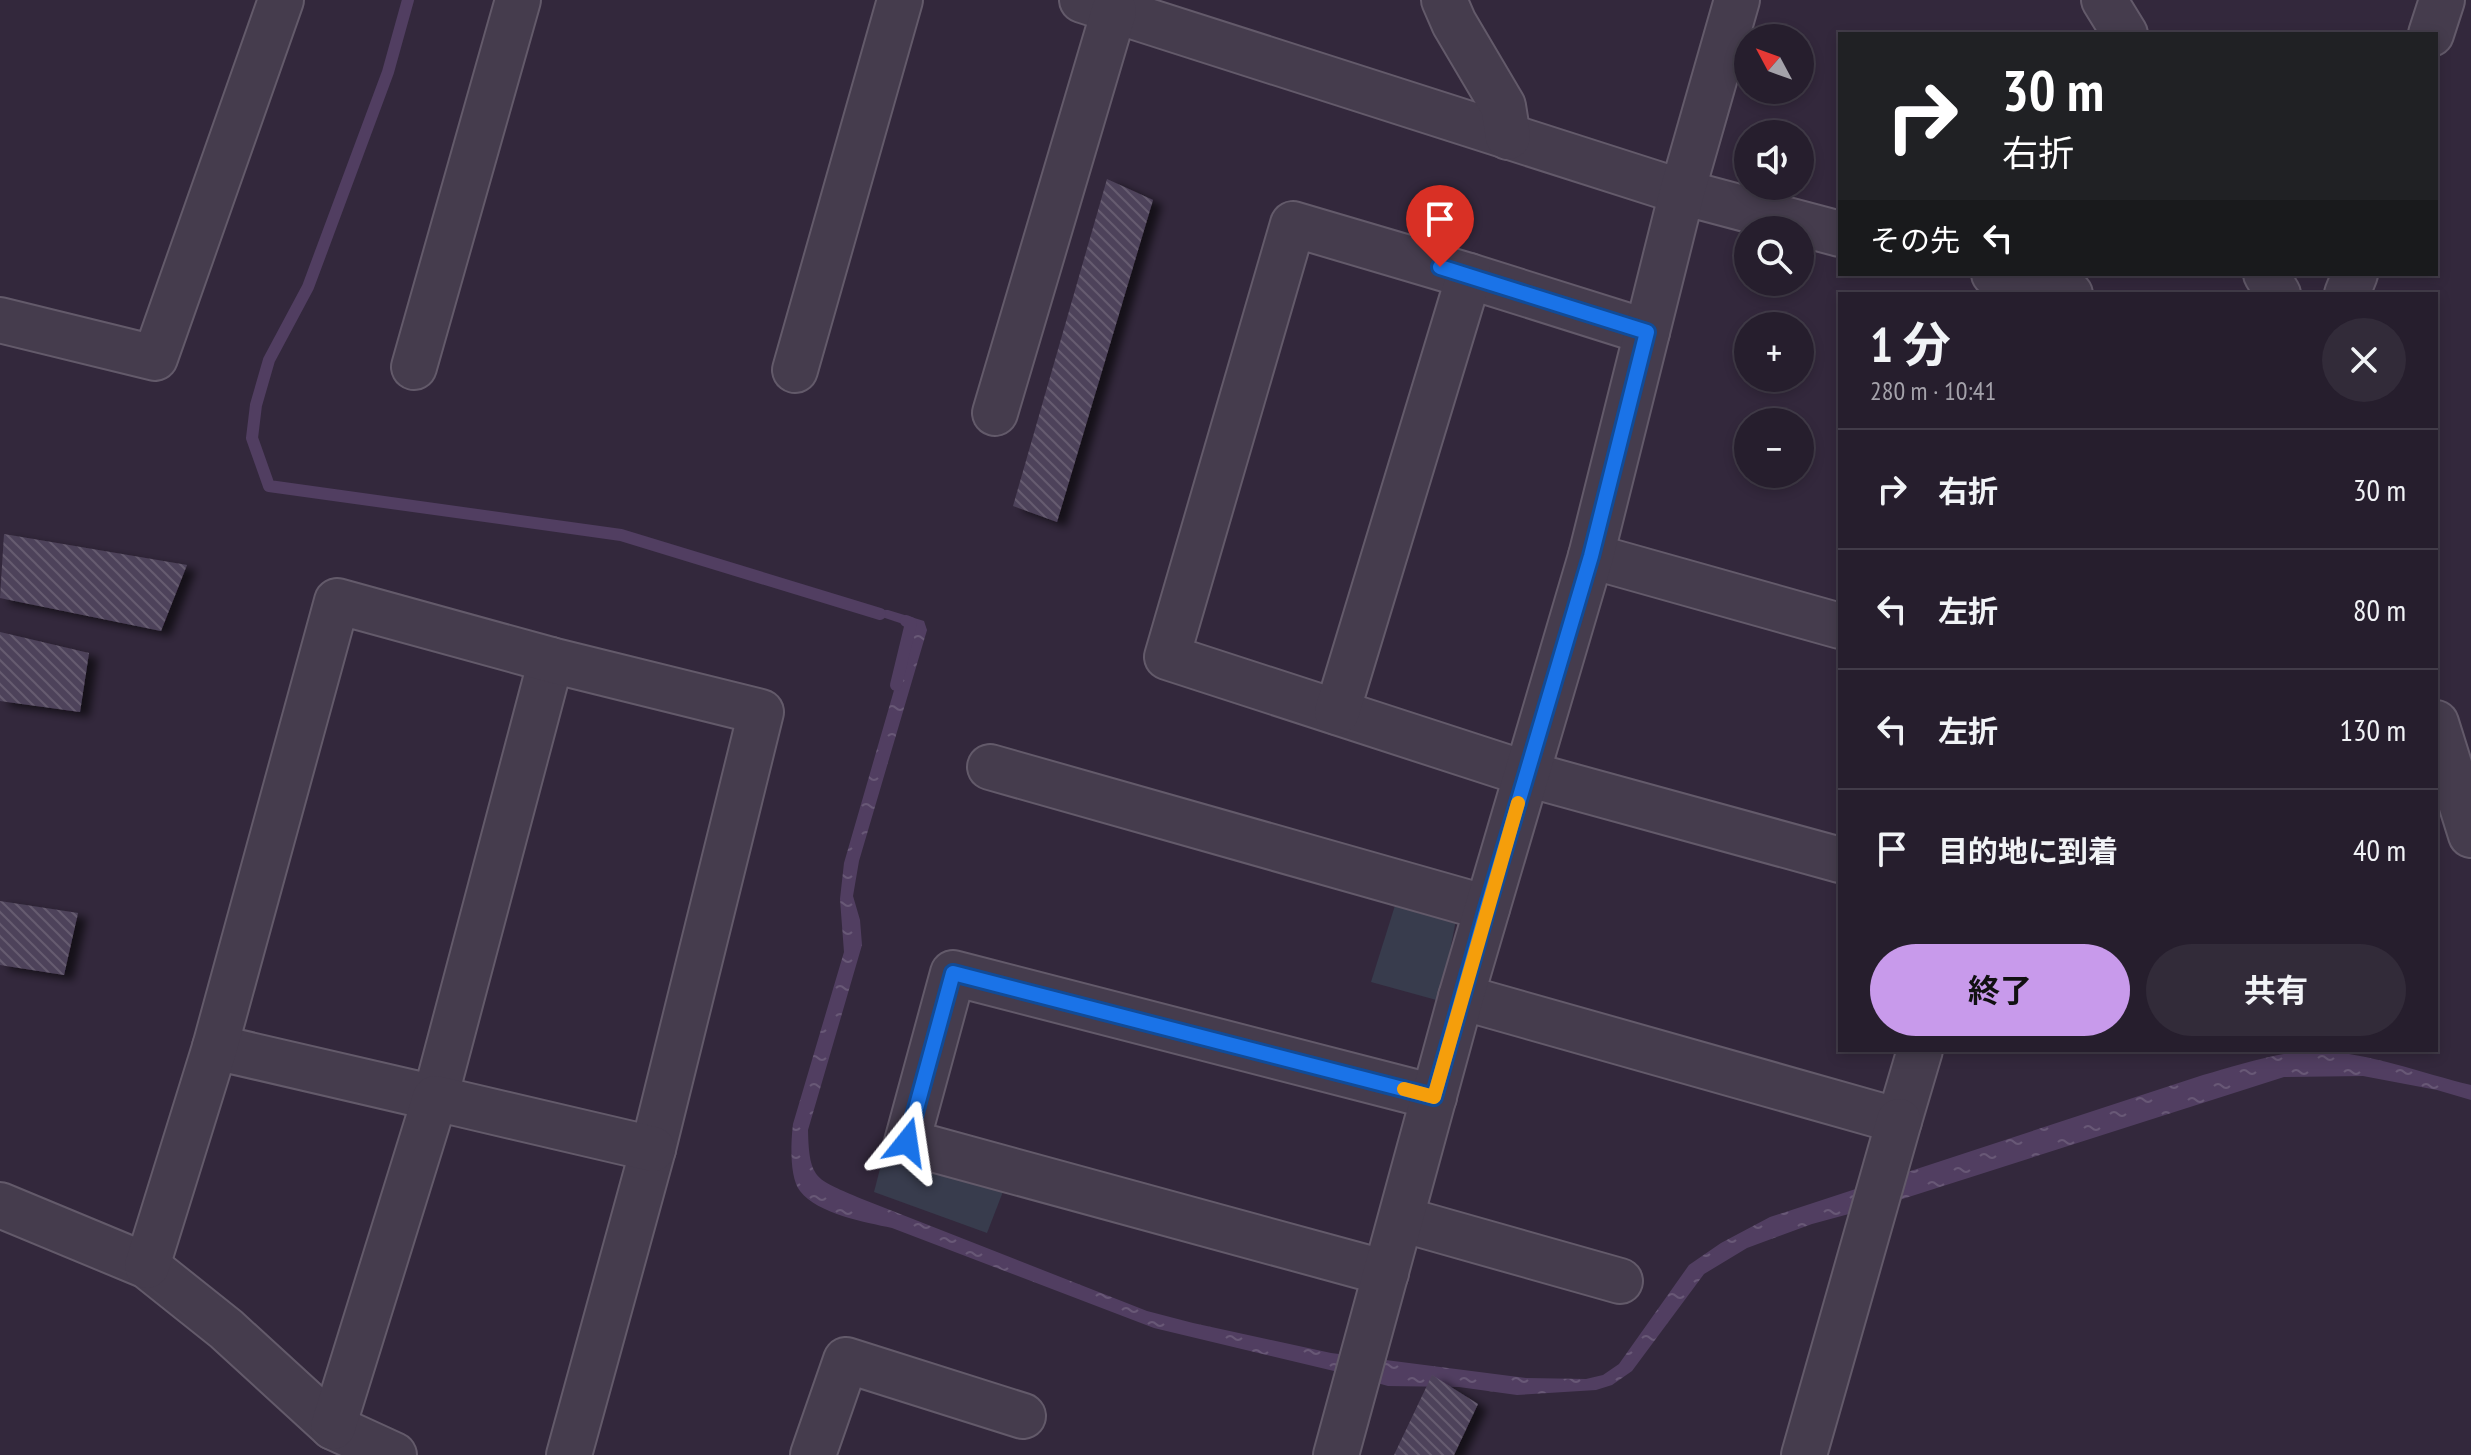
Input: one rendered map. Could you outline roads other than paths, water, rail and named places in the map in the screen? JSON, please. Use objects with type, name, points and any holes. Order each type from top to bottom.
[{"type":"street","points":[[0,320],[155,358],[281,0]]},
{"type":"street","points":[[414,367],[518,0]]},
{"type":"street","points":[[795,370],[900,0]]},
{"type":"street","points":[[1444,0],[1454,23],[1503,106],[1508,137]]},
{"type":"street","points":[[1336,1455],[1461,997],[1591,556],[1682,192],[1737,0]]},
{"type":"street","points":[[2104,0],[2124,32]]},
{"type":"street","points":[[2432,32],[2442,0]]},
{"type":"street","points":[[995,413],[1098,6],[1682,192],[1838,233]]},
{"type":"street","points":[[1647,332],[1293,224],[1167,657],[1527,774],[1838,859]]},
{"type":"street","points":[[1337,712],[1469,276]]},
{"type":"street","points":[[2002,276],[2062,292]]},
{"type":"street","points":[[1591,556],[1838,625]]},
{"type":"street","points":[[147,1266],[215,1047],[337,601],[551,660],[761,712],[653,1149],[569,1455]]},
{"type":"street","points":[[333,1427],[435,1098],[551,660]]},
{"type":"street","points":[[2438,729],[2471,835]]},
{"type":"street","points":[[990,767],[1487,908]]},
{"type":"street","points":[[1386,1273],[907,1142],[953,973],[1434,1097]]},
{"type":"street","points":[[1461,997],[1899,1121]]},
{"type":"street","points":[[215,1047],[653,1149]]},
{"type":"street","points":[[1804,1455],[1919,1052]]},
{"type":"street","points":[[0,1205],[147,1266],[226,1329],[333,1427],[394,1455]]},
{"type":"street","points":[[1401,1219],[1620,1281]]},
{"type":"street","points":[[813,1455],[846,1360],[1023,1416]]},
{"type":"water","points":[[858,609],[888,610],[924,621],[927,630],[859,861],[853,896],[860,920],[862,945],[808,1130],[814,1169],[825,1182],[862,1199],[1147,1311],[1331,1353],[1526,1378],[1586,1379],[1603,1375],[1619,1364],[1689,1265],[1721,1243],[1770,1217],[2203,1075],[2291,1053],[2328,1052],[2376,1059],[2471,1085],[2471,1100],[2363,1076],[2284,1077],[1893,1202],[1812,1224],[1747,1248],[1704,1274],[1632,1371],[1612,1385],[1596,1390],[1517,1395],[1459,1387],[1388,1386],[1154,1328],[892,1228],[830,1211],[808,1199],[796,1185],[792,1159],[793,1124],[844,952],[840,899],[844,863],[910,635],[906,625]]},
{"type":"waterway","points":[[408,0],[388,72],[308,287],[269,360],[256,405],[252,438],[269,486],[621,535],[880,614]]},
{"type":"waterway","points":[[896,685],[911,623],[906,621]]}]
